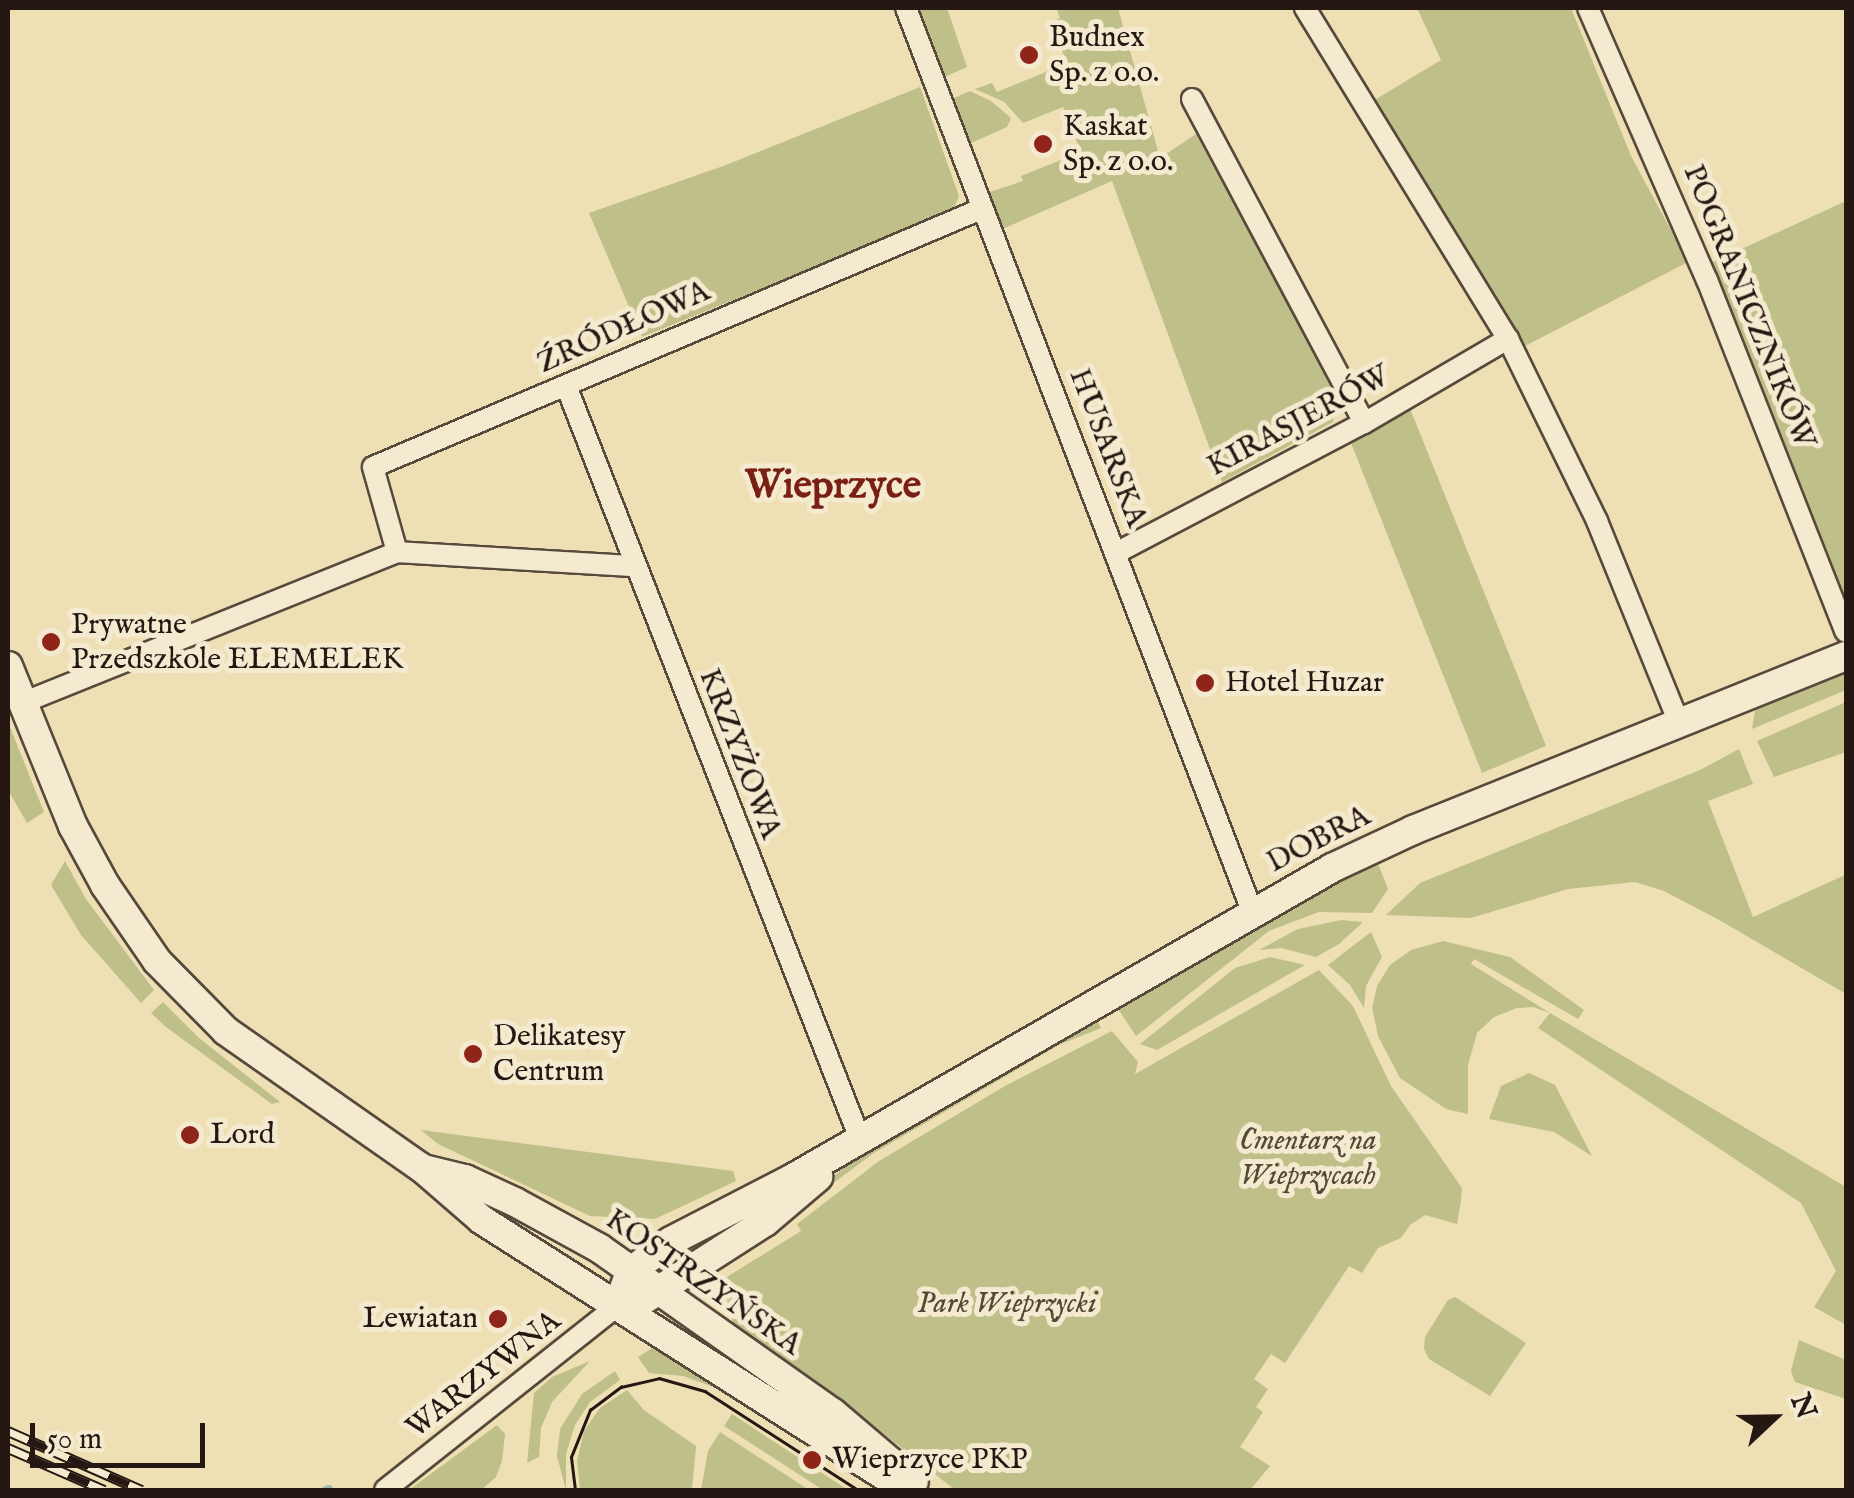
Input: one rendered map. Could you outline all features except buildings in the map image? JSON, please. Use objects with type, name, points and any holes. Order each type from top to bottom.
[{"type":"main road","name":"DOBRA","points":[[632,1271],[671,1241],[856,1142],[1252,911],[1413,830],[1846,656]]},
{"type":"main road","name":"KOSTRZYŃSKA","points":[[8,666],[88,857],[157,961],[192,999],[268,1064],[422,1168],[482,1220],[908,1490]]},
{"type":"main road","name":"DOBRA","points":[[618,1305],[660,1290],[765,1222],[856,1142]]},
{"type":"main road","name":"KOSTRZYŃSKA","points":[[422,1168],[465,1180],[570,1230],[833,1413],[923,1490]]},
{"type":"main road","points":[[618,1305],[622,1286],[632,1271]]},
{"type":"street","name":"HUSARSKA","points":[[906,8],[1252,911]]},
{"type":"street","points":[[1305,8],[1508,340],[1598,521],[1679,723]]},
{"type":"street","name":"POGRANICZNIKÓW","points":[[1588,8],[1707,280],[1846,632]]},
{"type":"street","points":[[1192,99],[1364,423]]},
{"type":"street","name":"ŹRÓDŁOWA","points":[[398,552],[372,466],[567,388],[786,288],[981,209]]},
{"type":"street","name":"KIRASJERÓW","points":[[1116,553],[1364,423],[1508,340]]},
{"type":"street","name":"KRZYŻOWA","points":[[567,388],[856,1142]]},
{"type":"street","points":[[22,703],[398,552],[634,566]]},
{"type":"street","name":"WARZYWNA","points":[[386,1490],[618,1305]]},
{"type":"green space","points":[[913,8],[947,8],[967,67],[940,79]]},
{"type":"green space","points":[[1056,8],[1118,8],[1160,158],[1196,134],[1337,393],[1333,422],[1222,482],[1112,181],[1000,230],[987,193],[1023,181],[1021,176],[1081,152],[1063,107],[1023,123],[1004,102],[975,89],[992,83],[997,92],[1067,63],[1050,23],[1060,18]]},
{"type":"green space","points":[[1417,8],[1571,8],[1631,156],[1688,262],[1519,349],[1371,102],[1441,60]]},
{"type":"green space","points":[[920,87],[959,196],[953,211],[642,337],[589,213],[726,165]]},
{"type":"green space","points":[[970,91],[991,101],[1011,118],[1007,127],[969,144],[952,99]]},
{"type":"green space","points":[[1846,201],[1846,614],[1711,263]]},
{"type":"green space","points":[[1409,406],[1546,746],[1482,773],[1349,438]]},
{"type":"green space","points":[[1846,674],[1846,690],[1752,729],[1756,705]]},
{"type":"green space","points":[[1846,702],[1846,752],[1774,777],[1757,741]]},
{"type":"green space","points":[[8,722],[44,812],[27,823],[8,790]]},
{"type":"green space","points":[[1739,749],[1753,784],[1708,801],[1753,917],[1845,875],[1846,994],[1721,921],[1664,891],[1635,882],[1568,889],[1471,918],[1386,915],[1420,883],[1700,770]]},
{"type":"green space","points":[[65,861],[86,899],[154,990],[141,1003],[81,935],[51,885]]},
{"type":"green space","points":[[1370,863],[1379,866],[1388,889],[1372,913],[1319,912],[1269,931],[1136,1036],[1116,1006]]},
{"type":"green space","points":[[1341,920],[1363,922],[1339,944],[1316,957],[1281,948],[1259,950],[1298,929]]},
{"type":"green space","points":[[1371,932],[1382,957],[1366,986],[1364,1008],[1350,985],[1328,965]]},
{"type":"green space","points":[[1443,941],[1510,957],[1584,1010],[1578,1019],[1474,959],[1471,964],[1550,1013],[1533,1007],[1517,1008],[1494,1017],[1477,1033],[1468,1065],[1468,1114],[1446,1109],[1400,1078],[1378,1036],[1372,1008],[1377,986],[1390,965],[1411,950]]},
{"type":"green space","points":[[1270,957],[1305,965],[1157,1050],[1140,1044],[1235,968]]},
{"type":"green space","name":"Park Wieprzycki","points":[[1319,970],[1353,1006],[1391,1086],[1462,1188],[1461,1201],[1457,1224],[1425,1215],[1410,1225],[1401,1238],[1378,1248],[1362,1273],[1349,1266],[1285,1363],[1271,1354],[1254,1379],[1268,1389],[1256,1407],[1263,1412],[1240,1447],[1270,1466],[1250,1490],[955,1490],[874,1426],[734,1327],[722,1280],[801,1231],[797,1224],[879,1161],[1005,1086],[1112,1031],[1138,1062],[1135,1074]]},
{"type":"green space","points":[[163,1002],[199,1038],[280,1102],[272,1104],[166,1027],[151,1013]]},
{"type":"green space","points":[[1550,1013],[1846,1187],[1846,1325],[1814,1307],[1836,1271],[1801,1203],[1538,1028]]},
{"type":"green space","points":[[1095,1017],[1101,1028],[1059,1045],[874,1153],[719,1268],[712,1264],[797,1207],[851,1162]]},
{"type":"green space","points":[[1529,1073],[1555,1085],[1592,1156],[1554,1132],[1489,1119],[1501,1086]]},
{"type":"green space","points":[[421,1130],[733,1171],[736,1181],[655,1219],[590,1216],[438,1144]]},
{"type":"green space","points":[[1455,1297],[1526,1343],[1490,1396],[1429,1359],[1424,1349],[1425,1337],[1448,1300]]},
{"type":"green space","points":[[1799,1340],[1846,1360],[1846,1399],[1795,1382],[1791,1371]]},
{"type":"green space","points":[[662,1342],[713,1387],[683,1376],[649,1373],[638,1357]]},
{"type":"green space","points":[[590,1361],[552,1402],[541,1428],[539,1457],[527,1463],[534,1393],[552,1377]]},
{"type":"green space","points":[[615,1371],[620,1380],[590,1402],[575,1425],[566,1454],[566,1490],[557,1456],[560,1429],[582,1394]]},
{"type":"green space","points":[[627,1390],[644,1410],[696,1446],[692,1490],[580,1490],[577,1461],[584,1431],[600,1408]]},
{"type":"green space","points":[[732,1414],[848,1490],[823,1490],[724,1426]]},
{"type":"green space","points":[[497,1425],[505,1434],[502,1461],[496,1477],[481,1490],[409,1490]]},
{"type":"green space","points":[[720,1432],[809,1490],[701,1490],[708,1451]]},
{"type":"tram line","points":[[575,1490],[571,1457],[590,1410],[621,1387],[659,1378],[705,1391],[858,1490]]},
{"type":"railway","points":[[8,1431],[142,1490]]},
{"type":"railway","points":[[8,1448],[104,1490]]},
{"type":"place","name":"Budnex Sp. z o.o.","points":[[1029,55]]},
{"type":"place","name":"Kaskat Sp. z o.o.","points":[[1043,144]]},
{"type":"place","name":"Prywatne Przedszkole ELEMELEK","points":[[51,642]]},
{"type":"place","name":"Hotel Huzar","points":[[1205,683]]},
{"type":"place","name":"Delikatesy Centrum","points":[[473,1054]]},
{"type":"place","name":"Lord","points":[[190,1135]]},
{"type":"place","name":"Lewiatan","points":[[498,1319]]},
{"type":"place","name":"Wieprzyce PKP","points":[[812,1460]]},
{"type":"district","name":"Wieprzyce","points":[[833,487]]},
{"type":"park label","name":"Cmentarz na Wieprzycach","points":[[1308,1158]]}]
